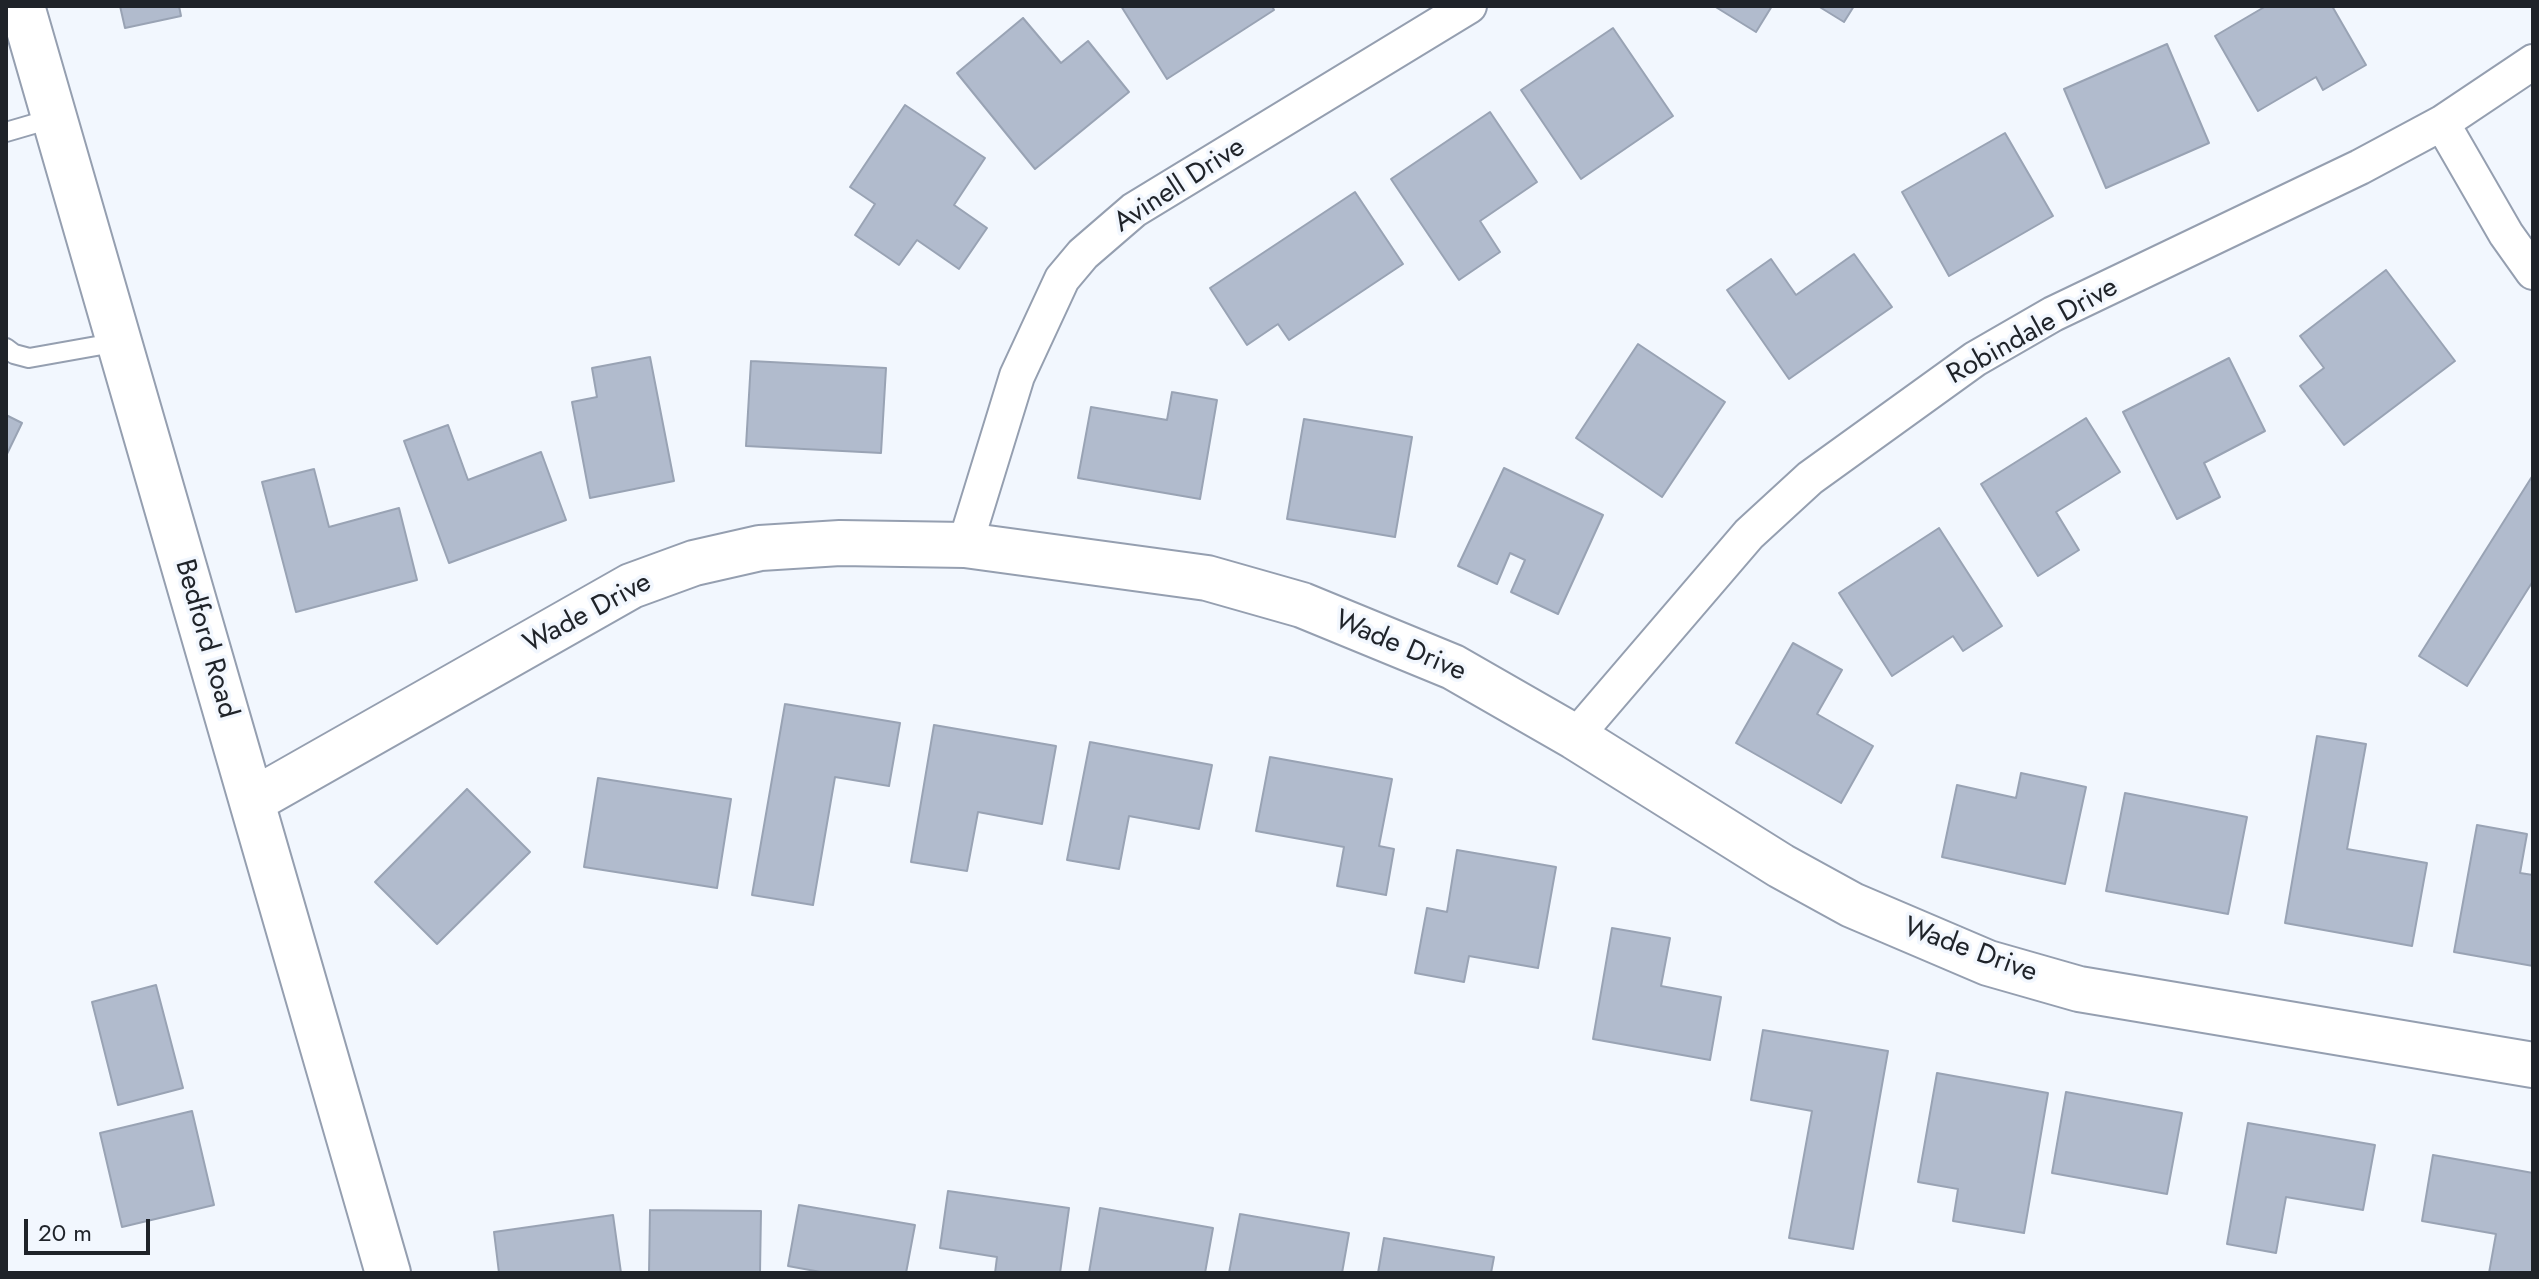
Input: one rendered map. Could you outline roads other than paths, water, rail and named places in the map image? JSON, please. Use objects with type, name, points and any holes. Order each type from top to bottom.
[{"type":"street","name":"Bedford Road","points":[[22,6],[388,1273]]},
{"type":"street","name":"Avinell Drive","points":[[965,545],[1017,376],[1062,279],[1083,254],[1134,210],[1469,6]]},
{"type":"street","name":"Robindale Drive","points":[[1575,737],[1749,534],[1810,478],[1975,359],[2053,314],[2360,167],[2442,123],[2533,62]]},
{"type":"street","points":[[2442,123],[2506,234],[2533,272]]},
{"type":"street","name":"Wade Drive","points":[[252,801],[631,586],[694,563],[760,548],[827,544],[965,545],[1207,578],[1302,605],[1453,667],[1575,737],[1781,866],[1852,905],[1988,963],[2079,989],[2533,1065]]},
{"type":"lane","points":[[6,132],[54,118]]},
{"type":"lane","points":[[10,351],[29,358],[119,342]]}]
